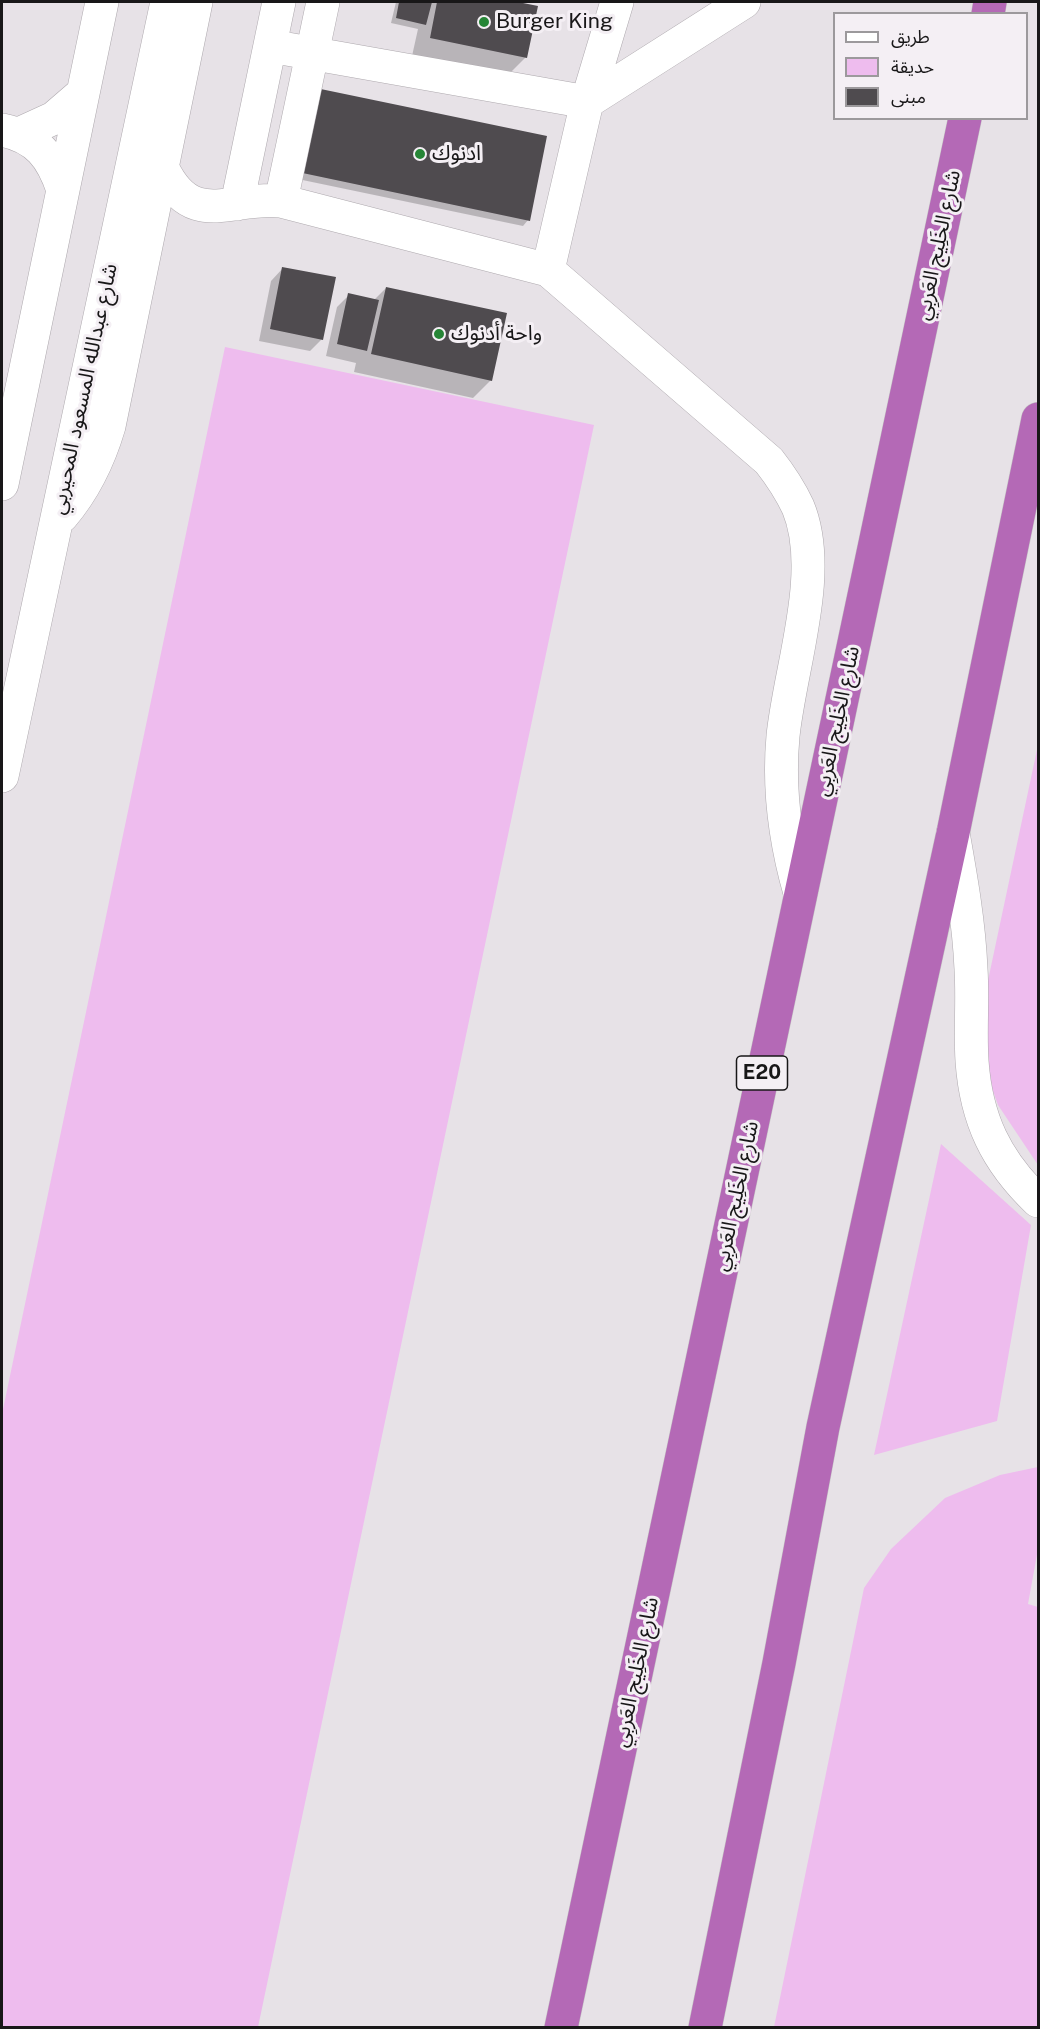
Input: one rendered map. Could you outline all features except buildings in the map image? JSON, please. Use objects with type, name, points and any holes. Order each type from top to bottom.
[{"type":"highway","name":"شارع الخَلِيج العَربِي","points":[[561,2028],[965,120]]},
{"type":"highway","points":[[705,2028],[779,1663],[823,1427],[953,833],[1038,419]]},
{"type":"street","points":[[2,483],[102,2]]},
{"type":"street","name":"شارع عبدالله المسعود المحيربي","points":[[2,776],[167,2]]},
{"type":"street","points":[[55,524],[78,495],[101,454],[109,426],[196,2]]},
{"type":"street","points":[[237,204],[279,2]]},
{"type":"street","points":[[281,201],[323,2]]},
{"type":"street","points":[[548,270],[587,102],[617,2]]},
{"type":"street","points":[[270,46],[587,102],[744,2]]},
{"type":"street","points":[[10,132],[54,118],[83,93]]},
{"type":"street","points":[[10,132],[32,142],[51,163],[63,190]]},
{"type":"street","points":[[163,169],[175,188],[192,202],[207,207],[222,207],[259,200],[281,201],[548,270],[769,461],[786,483],[798,508],[806,535],[809,562],[783,734],[781,766],[785,831],[800,893]]},
{"type":"street","points":[[953,833],[969,945],[973,1014],[972,1059],[976,1096],[987,1132],[1005,1164],[1038,1201]]},
{"type":"green space","points":[[225,347],[594,425],[258,2027],[2,2027],[2,1414]]},
{"type":"green space","points":[[1038,745],[1038,1165],[998,1105],[984,1066],[983,1004]]},
{"type":"green space","points":[[941,1144],[1031,1225],[997,1421],[874,1455]]},
{"type":"green space","points":[[1038,1467],[1038,1549],[1028,1604],[1038,1607],[1038,2027],[774,2027],[864,1588],[891,1549],[945,1498],[1000,1475]]},
{"type":"place","name":"Burger King","points":[[484,22]]},
{"type":"place","name":"ادنوك","points":[[420,154]]},
{"type":"place","name":"واحة أدنوك","points":[[439,334]]}]
